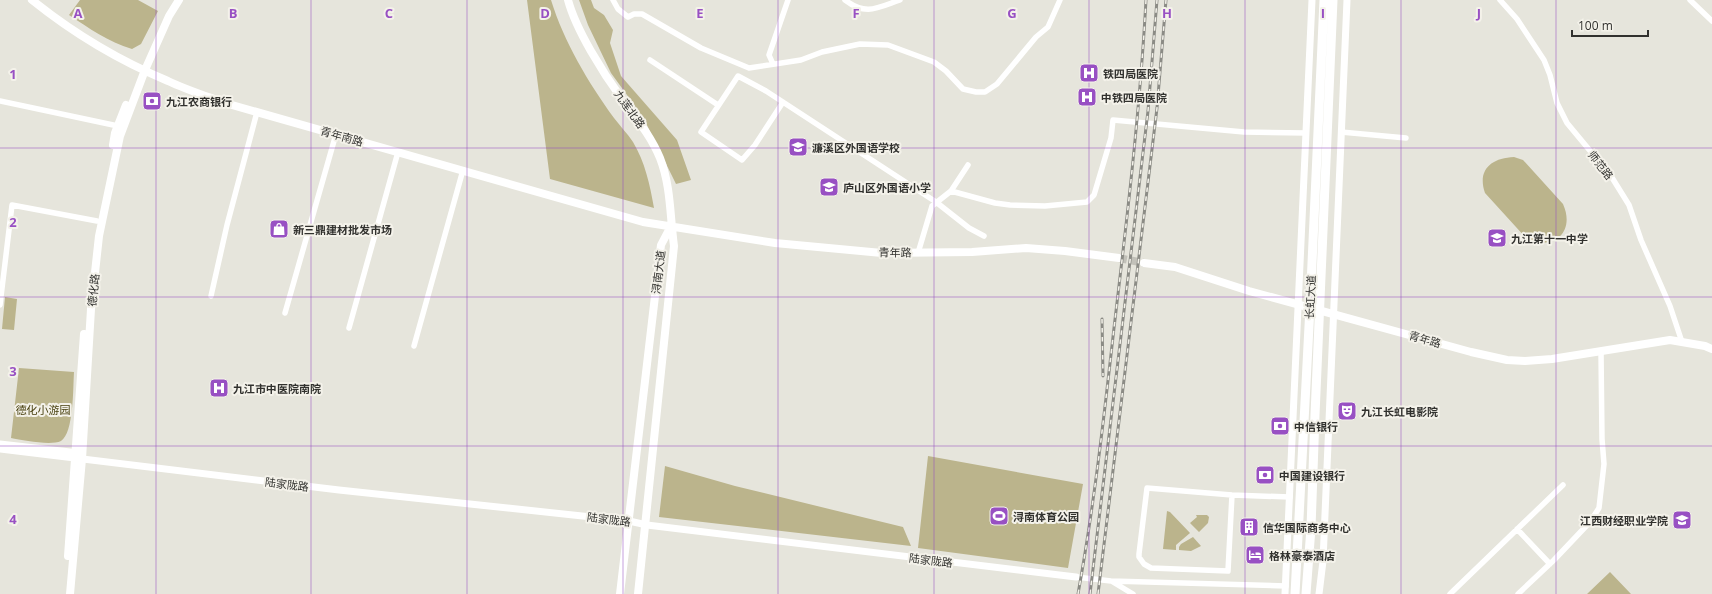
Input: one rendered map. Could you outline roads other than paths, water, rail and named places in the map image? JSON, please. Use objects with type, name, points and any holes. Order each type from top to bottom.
[{"type":"highway","name":"长虹大道","points":[[1306,594],[1311,528],[1315,308],[1324,0]]},
{"type":"highway","name":"长虹大道","points":[[1294,594],[1315,308],[1333,0]]},
{"type":"main road","name":"青年南路","points":[[32,0],[51,15],[98,45],[142,69],[168,82],[218,100],[644,222],[671,226]]},
{"type":"main road","name":"德化路","points":[[70,594],[86,310],[94,237],[118,126],[173,0]]},
{"type":"main road","name":"德化路","points":[[64,594],[99,236],[120,136],[142,69],[179,0]]},
{"type":"main road","name":"九莲北路","points":[[568,0],[570,10],[580,31],[604,72],[645,130],[660,159],[668,192],[671,226]]},
{"type":"main road","name":"青年路","points":[[671,226],[776,243],[882,253],[972,252],[1026,248],[1119,258]]},
{"type":"main road","name":"浔南大道","points":[[620,594],[661,245],[671,226]]},
{"type":"main road","name":"浔南大道","points":[[638,594],[674,246],[671,226]]},
{"type":"main road","name":"青年路","points":[[1144,263],[1176,267],[1249,291],[1471,352],[1507,360],[1525,361],[1552,359],[1670,340],[1705,346],[1712,349]]},
{"type":"street","points":[[613,0],[618,9],[628,17],[634,14],[642,14],[701,48],[749,68],[801,60],[822,52],[860,44],[888,45],[934,62],[946,71],[963,89],[976,92],[985,92],[997,84],[1036,37],[1048,27],[1060,0]]},
{"type":"street","points":[[773,64],[769,55],[788,0]]},
{"type":"street","points":[[845,0],[860,10],[870,10],[900,0]]},
{"type":"street","points":[[1285,594],[1312,0]]},
{"type":"street","points":[[1319,594],[1323,561],[1348,0]]},
{"type":"street","name":"师范路","points":[[1500,0],[1517,19],[1544,60],[1550,75],[1557,103],[1567,123],[1611,176],[1629,205],[1641,240],[1670,306],[1682,342]]},
{"type":"street","points":[[1690,0],[1712,21]]},
{"type":"street","points":[[650,60],[718,105]]},
{"type":"street","points":[[783,102],[755,145],[742,160],[701,132],[738,76],[783,102],[936,202],[969,228],[984,236]]},
{"type":"street","points":[[0,101],[118,126]]},
{"type":"street","points":[[210,296],[257,112]]},
{"type":"street","points":[[951,191],[995,203],[1016,205],[1045,206],[1087,202],[1094,195],[1111,138],[1113,120],[1244,132],[1306,133]]},
{"type":"street","points":[[1341,132],[1406,138]]},
{"type":"street","points":[[285,313],[336,134]]},
{"type":"street","points":[[349,328],[398,152]]},
{"type":"street","points":[[918,252],[932,206],[951,191],[968,165]]},
{"type":"street","points":[[414,346],[463,170]]},
{"type":"street","points":[[0,305],[12,205],[97,220]]},
{"type":"street","points":[[1518,594],[1550,564],[1590,522],[1599,508],[1604,464],[1602,439],[1602,352]]},
{"type":"street","points":[[0,444],[78,456]]},
{"type":"street","points":[[0,449],[78,456]]},
{"type":"street","name":"陆家陇路","points":[[78,456],[339,490],[629,521],[646,525],[1111,581],[1133,594]]},
{"type":"street","points":[[1450,594],[1563,485]]},
{"type":"street","points":[[1232,495],[1228,571],[1151,568],[1141,560],[1139,554],[1147,488],[1232,495],[1290,497]]},
{"type":"street","points":[[1517,529],[1550,564]]},
{"type":"street","points":[[1111,581],[1286,586]]},
{"type":"tunnel","points":[[1119,258],[1144,263]]},
{"type":"railway","points":[[1078,594],[1098,461],[1124,246],[1137,123],[1146,0]]},
{"type":"railway","points":[[1090,594],[1148,111],[1157,0]]},
{"type":"railway","points":[[1098,594],[1157,108],[1166,0]]},
{"type":"railway","points":[[1102,319],[1103,376]]},
{"type":"place","name":"铁四局医院","points":[[1089,73]]},
{"type":"place","name":"中铁四局医院","points":[[1087,97]]},
{"type":"place","name":"九江农商银行","points":[[152,101]]},
{"type":"place","name":"濂溪区外国语学校","points":[[798,147]]},
{"type":"place","name":"庐山区外国语小学","points":[[829,187]]},
{"type":"place","name":"新三鼎建材批发市场","points":[[279,229]]},
{"type":"place","name":"九江第十一中学","points":[[1497,238]]},
{"type":"place","name":"九江市中医院南院","points":[[219,388]]},
{"type":"place","name":"九江长虹电影院","points":[[1347,411]]},
{"type":"place","name":"中信银行","points":[[1280,426]]},
{"type":"place","name":"中国建设银行","points":[[1265,475]]},
{"type":"place","name":"浔南体育公园","points":[[999,516]]},
{"type":"place","name":"江西财经职业学院","points":[[1682,520]]},
{"type":"place","name":"信华国际商务中心","points":[[1249,527]]},
{"type":"place","name":"格林豪泰酒店","points":[[1255,555]]},
{"type":"park label","name":"德化小游园","points":[[43,409]]}]
